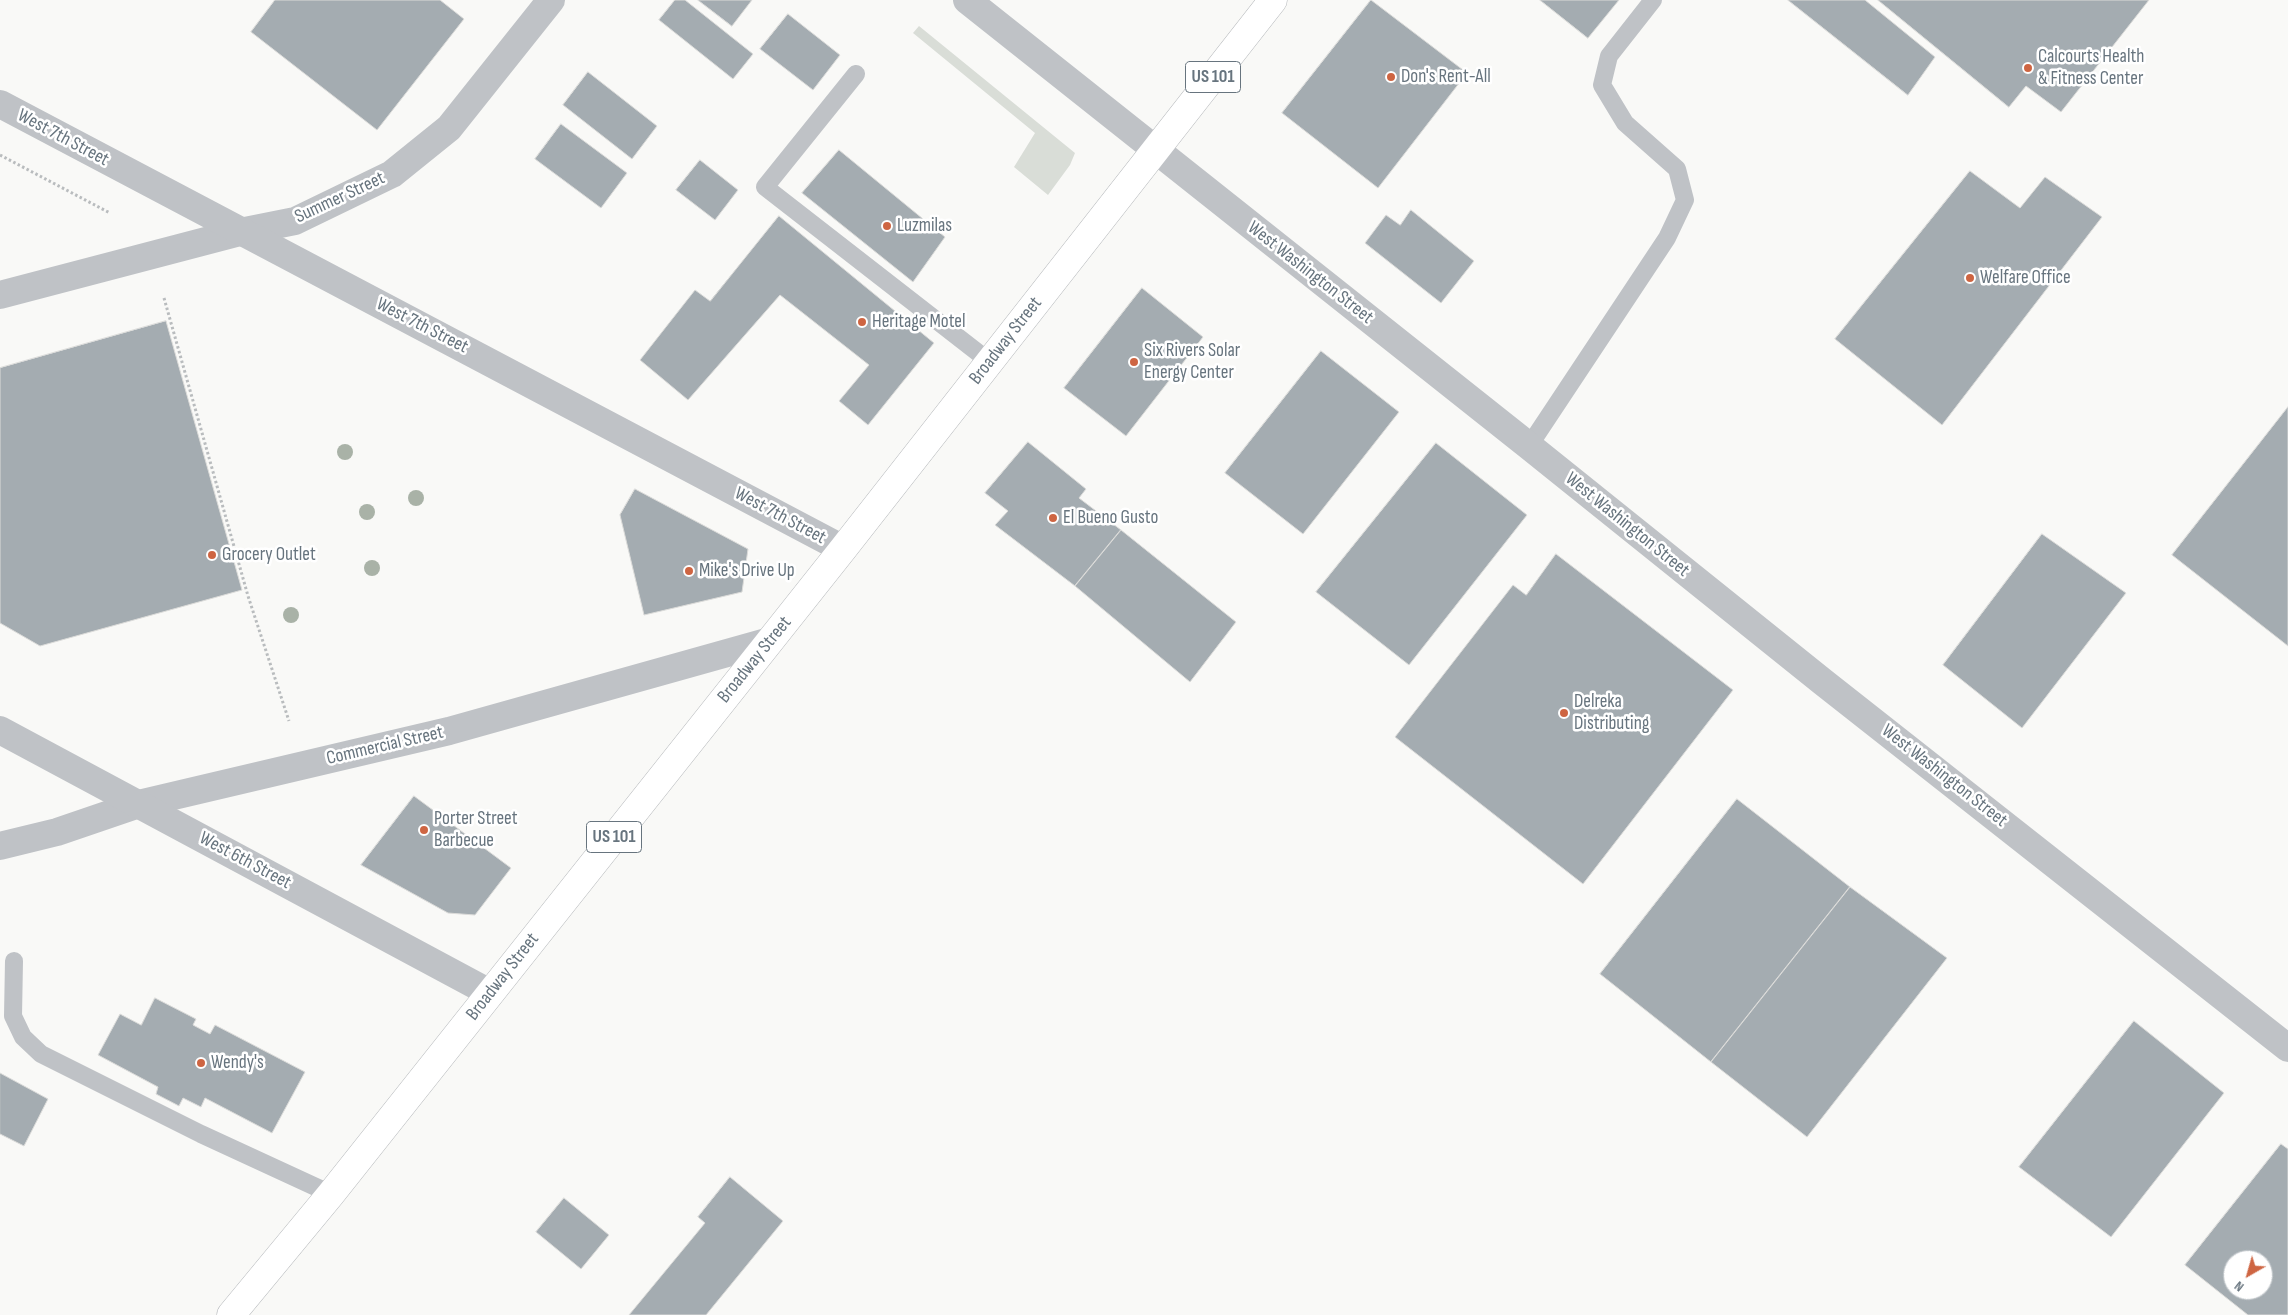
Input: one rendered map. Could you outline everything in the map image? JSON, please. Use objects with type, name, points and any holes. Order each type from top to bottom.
[{"type":"highway","name":"Broadway Street","points":[[231,1315],[331,1194],[843,549],[1274,0]]},
{"type":"street","name":"Summer Street","points":[[0,295],[240,232],[295,222],[392,174],[449,128],[551,0]]},
{"type":"street","name":"West Washington Street","points":[[967,0],[1529,446],[1822,682],[2288,1048]]},
{"type":"street","name":"West 7th Street","points":[[0,104],[843,549]]},
{"type":"street","name":"Commercial Street","points":[[0,846],[57,832],[140,804],[449,731],[770,641]]},
{"type":"street","name":"West 6th Street","points":[[0,730],[490,993]]},
{"type":"lane","points":[[1529,446],[1667,238],[1685,200],[1677,170],[1625,123],[1602,86],[1608,56],[1653,0]]},
{"type":"lane","points":[[856,74],[765,187],[990,362]]},
{"type":"lane","points":[[14,961],[14,1016],[23,1037],[41,1054],[201,1134],[331,1194]]},
{"type":"path","points":[[0,156],[110,213]]},
{"type":"path","points":[[164,298],[248,596],[289,721]]},
{"type":"shaded area","points":[[919,26],[1075,153],[1070,165],[1048,195],[1014,167],[1035,133],[913,33]]},
{"type":"building","points":[[275,0],[440,0],[464,19],[377,130],[251,32]]},
{"type":"building","points":[[675,0],[685,0],[753,54],[733,79],[659,20]]},
{"type":"building","points":[[698,0],[752,0],[732,26]]},
{"type":"building","points":[[1371,0],[1467,73],[1378,188],[1282,113]]},
{"type":"building","points":[[1540,0],[1619,0],[1588,38]]},
{"type":"building","points":[[1788,0],[1865,0],[1935,57],[1908,95]]},
{"type":"building","name":"Calcourts Health & Fitness Center","points":[[1878,0],[2149,0],[2061,112],[2026,86],[2009,107]]},
{"type":"building","points":[[788,14],[840,55],[813,90],[760,49]]},
{"type":"building","points":[[588,72],[657,126],[632,159],[563,105]]},
{"type":"building","points":[[561,124],[627,173],[601,208],[535,159]]},
{"type":"building","name":"Luzmilas","points":[[839,150],[945,237],[913,282],[802,193]]},
{"type":"building","points":[[700,160],[738,190],[715,220],[676,190]]},
{"type":"building","name":"Welfare Office","points":[[1970,171],[2020,208],[2045,177],[2102,217],[1942,425],[1835,339]]},
{"type":"building","points":[[1411,210],[1474,261],[1441,303],[1365,243],[1386,215],[1400,225]]},
{"type":"building","name":"Heritage Motel","points":[[779,216],[934,343],[868,425],[839,401],[869,365],[780,295],[688,400],[640,360],[695,290],[710,301]]},
{"type":"building","name":"Six Rivers Solar Energy Center","points":[[1142,288],[1203,337],[1126,436],[1064,388]]},
{"type":"building","points":[[166,321],[242,590],[40,646],[0,623],[0,368]]},
{"type":"building","points":[[1321,351],[1399,412],[1303,534],[1225,473]]},
{"type":"building","points":[[2288,407],[2288,646],[2172,555]]},
{"type":"building","name":"El Bueno Gusto","points":[[1028,442],[1086,489],[1079,498],[1121,530],[1075,586],[995,525],[1008,511],[985,493]]},
{"type":"building","points":[[1436,443],[1527,515],[1409,665],[1316,592]]},
{"type":"building","name":"Mike's Drive Up","points":[[635,489],[748,549],[742,592],[644,615],[620,515]]},
{"type":"building","points":[[1121,530],[1236,622],[1190,682],[1075,586]]},
{"type":"building","points":[[2042,534],[2126,593],[2022,728],[1943,665]]},
{"type":"building","name":"Delreka Distributing","points":[[1556,554],[1733,690],[1583,884],[1395,737],[1513,585],[1526,595]]},
{"type":"building","name":"Porter Street Barbecue","points":[[414,796],[511,868],[475,915],[448,913],[361,865]]},
{"type":"building","points":[[1737,799],[1850,887],[1711,1062],[1600,974]]},
{"type":"building","points":[[1850,887],[1947,958],[1807,1137],[1711,1062]]},
{"type":"building","name":"Wendy's","points":[[155,998],[196,1019],[193,1025],[210,1034],[215,1025],[305,1072],[272,1133],[205,1098],[201,1107],[183,1098],[179,1106],[156,1094],[158,1087],[98,1055],[120,1014],[141,1025]]},
{"type":"building","points":[[2134,1021],[2224,1093],[2111,1237],[2019,1167]]},
{"type":"building","points":[[0,1073],[48,1099],[24,1146],[0,1134]]},
{"type":"building","points":[[2281,1144],[2288,1149],[2288,1315],[2248,1315],[2229,1300],[2273,1300],[2273,1250],[2223,1250],[2223,1295],[2185,1265]]},
{"type":"building","points":[[730,1177],[783,1221],[706,1315],[629,1315],[705,1223],[698,1217]]},
{"type":"building","points":[[564,1198],[609,1235],[581,1269],[536,1232]]},
{"type":"place","name":"Calcourts Health & Fitness Center","points":[[2028,68]]},
{"type":"place","name":"Don's Rent-All","points":[[1391,77]]},
{"type":"place","name":"Luzmilas","points":[[887,226]]},
{"type":"place","name":"Welfare Office","points":[[1970,278]]},
{"type":"place","name":"Heritage Motel","points":[[862,322]]},
{"type":"place","name":"Six Rivers Solar Energy Center","points":[[1134,362]]},
{"type":"place","name":"El Bueno Gusto","points":[[1053,518]]},
{"type":"place","name":"Grocery Outlet","points":[[212,555]]},
{"type":"place","name":"Mike's Drive Up","points":[[689,571]]},
{"type":"place","name":"Delreka Distributing","points":[[1564,713]]},
{"type":"place","name":"Porter Street Barbecue","points":[[424,830]]},
{"type":"place","name":"Wendy's","points":[[201,1063]]}]
